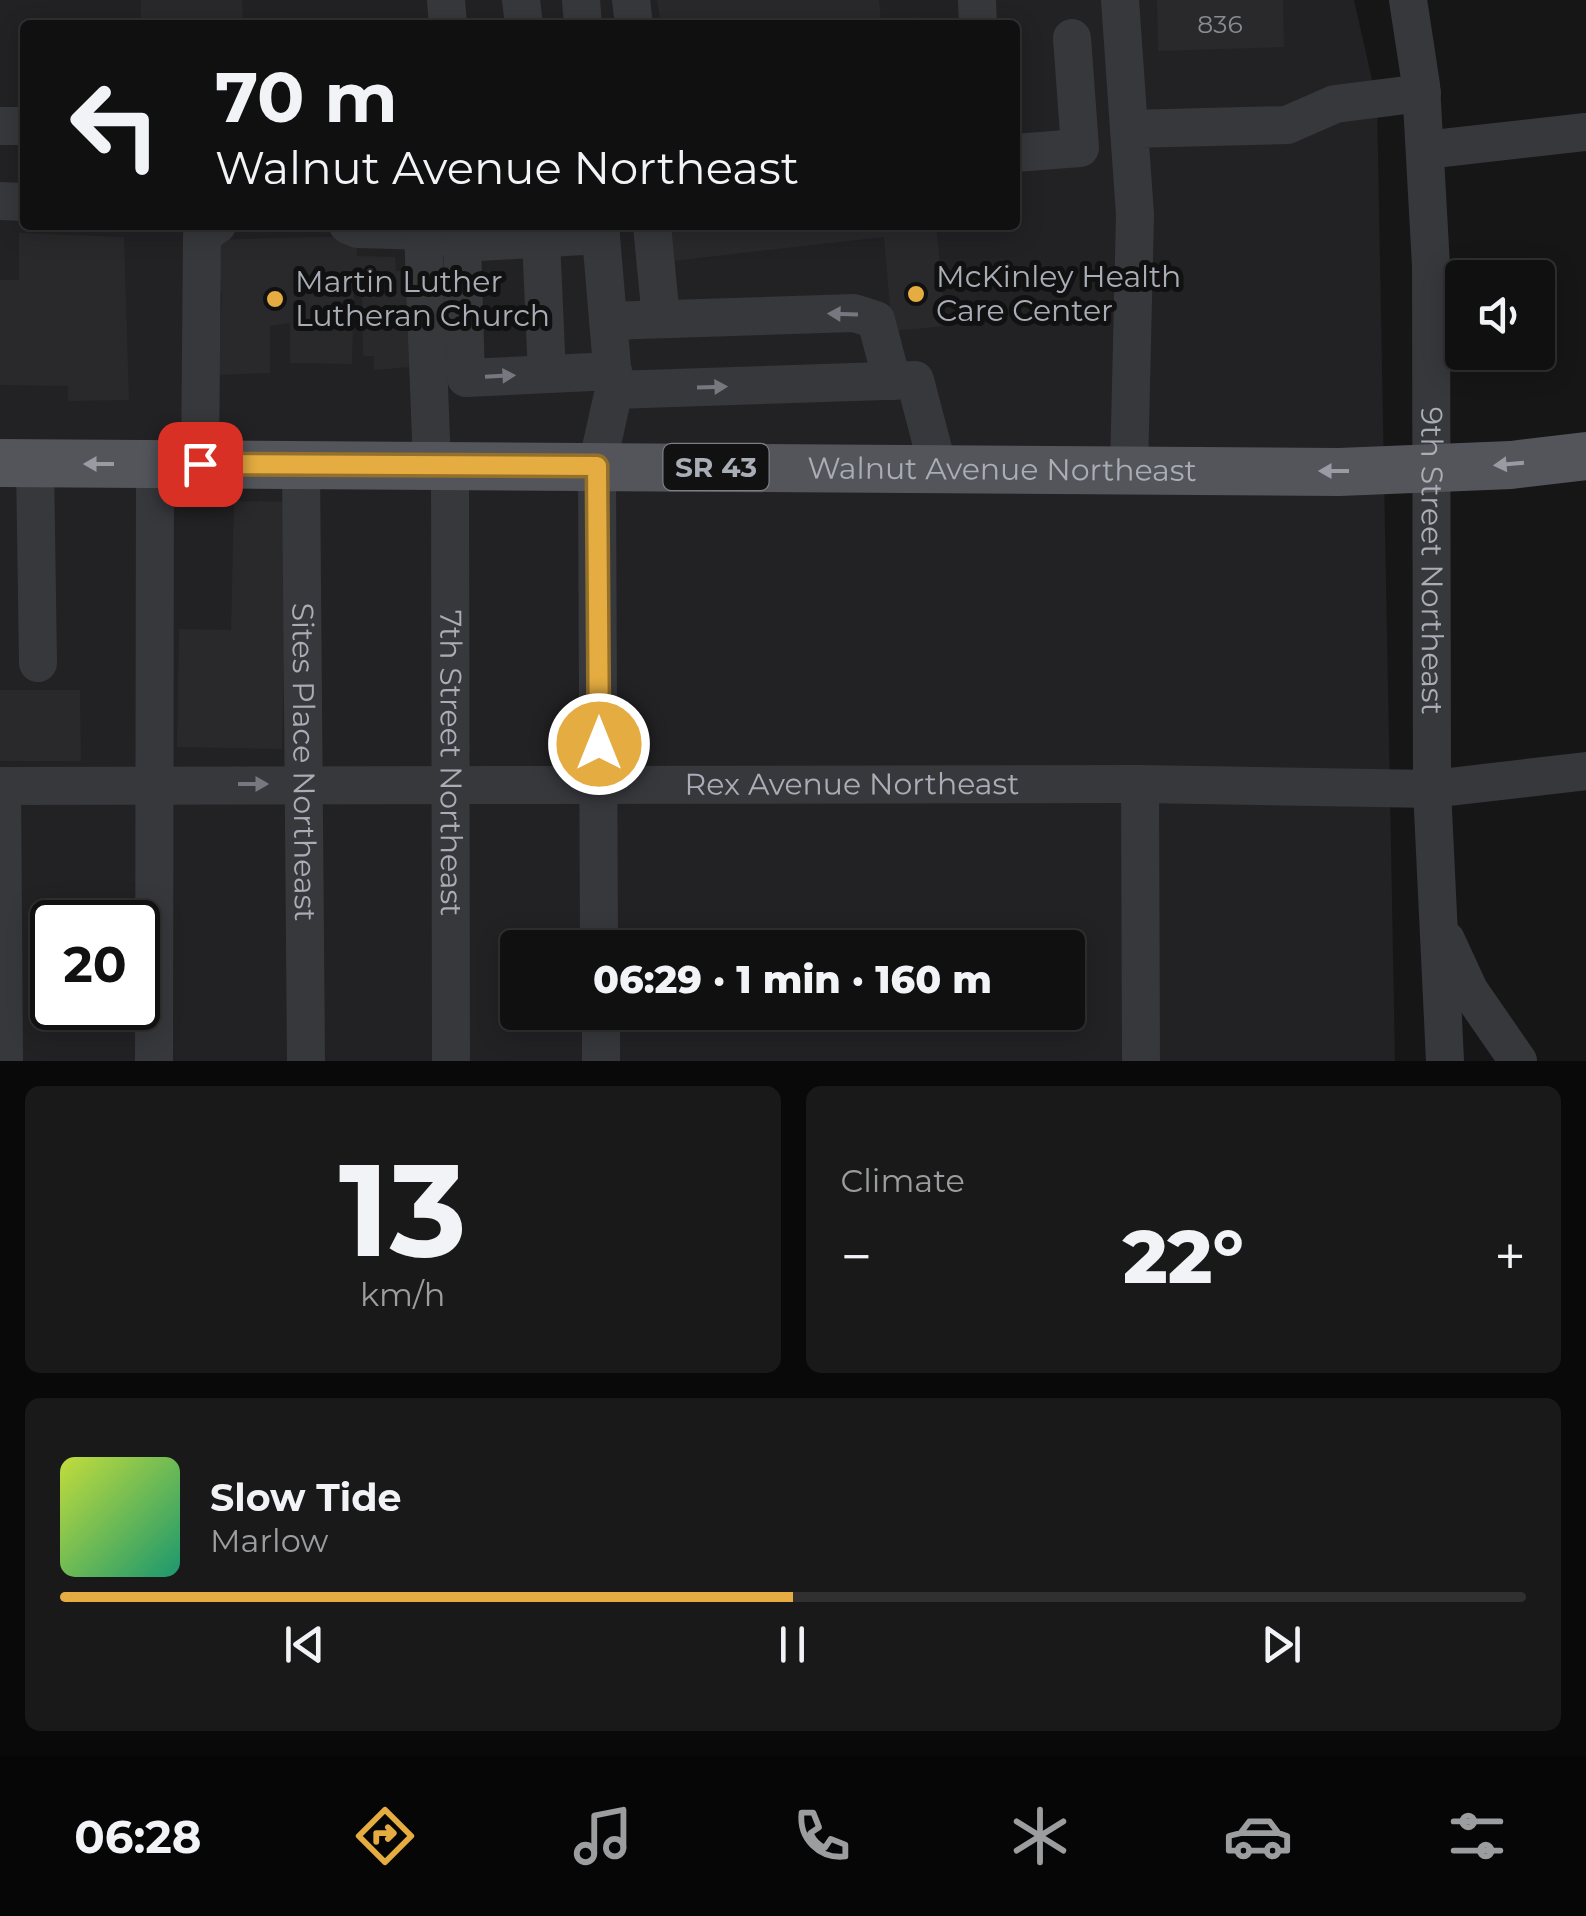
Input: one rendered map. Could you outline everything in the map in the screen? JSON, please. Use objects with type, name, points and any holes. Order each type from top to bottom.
[{"type":"main road","name":"Walnut Avenue Northeast","points":[[18,463],[1431,470],[1586,456]]},
{"type":"street","points":[[1120,0],[1135,215],[1129,470]]},
{"type":"street","name":"9th Street Northeast","points":[[1408,0],[1422,94],[1431,266],[1432,789],[1446,1061]]},
{"type":"street","points":[[1020,153],[1080,148],[1072,38]]},
{"type":"street","points":[[1129,128],[1288,124],[1336,104],[1422,94]]},
{"type":"street","points":[[1424,150],[1586,132]]},
{"type":"street","points":[[154,1061],[156,784],[178,464],[202,236],[210,230]]},
{"type":"street","points":[[391,230],[424,231],[462,243],[541,239],[600,230],[614,380],[597,466],[600,930]]},
{"type":"street","points":[[652,230],[661,319]]},
{"type":"street","name":"7th Street Northeast","points":[[424,231],[441,465],[451,784],[452,1061]]},
{"type":"street","points":[[541,239],[547,374]]},
{"type":"street","points":[[462,243],[466,378],[547,374],[614,380],[915,380],[938,468]]},
{"type":"street","points":[[608,321],[854,313],[876,320],[892,381]]},
{"type":"street","points":[[18,463],[38,663]]},
{"type":"street","name":"Sites Place Northeast","points":[[301,464],[306,1061]]},
{"type":"street","name":"Rex Avenue Northeast","points":[[1,786],[1140,784],[1432,789],[1586,771]]},
{"type":"street","points":[[1140,784],[1141,1061]]},
{"type":"street","points":[[1,786],[4,1061]]},
{"type":"street","points":[[1437,920],[1469,990],[1518,1061]]},
{"type":"street","points":[[601,1030],[602,1061]]},
{"type":"shaded area","points":[[0,0],[1354,0],[1377,102],[1395,1061],[0,1061]]},
{"type":"building","points":[[141,0],[242,0],[243,18],[141,20]]},
{"type":"building","points":[[657,0],[879,0],[881,20],[660,20]]},
{"type":"building","points":[[1157,0],[1283,0],[1284,47],[1158,51]]},
{"type":"building","name":"McKinley Health Care Center","points":[[634,230],[936,230],[946,326],[892,331],[884,237],[637,265]]},
{"type":"building","points":[[19,233],[124,237],[129,400],[68,401],[68,386],[0,385],[0,280],[19,280]]},
{"type":"building","points":[[356,236],[357,256],[395,257],[396,271],[420,272],[410,367],[374,370],[374,356],[363,356],[362,285],[354,287],[352,364],[290,363],[290,323],[270,326],[270,373],[218,375],[222,293],[207,293],[207,240]]},
{"type":"building","points":[[234,501],[288,502],[282,749],[177,747],[179,629],[231,630]]},
{"type":"building","points":[[0,690],[80,690],[81,761],[0,761]]},
{"type":"place","name":"McKinley Health Care Center","points":[[916,294]]},
{"type":"place","name":"Martin Luther Lutheran Church","points":[[275,299]]},
{"type":"route","points":[[200,464],[597,466],[599,744]]}]
